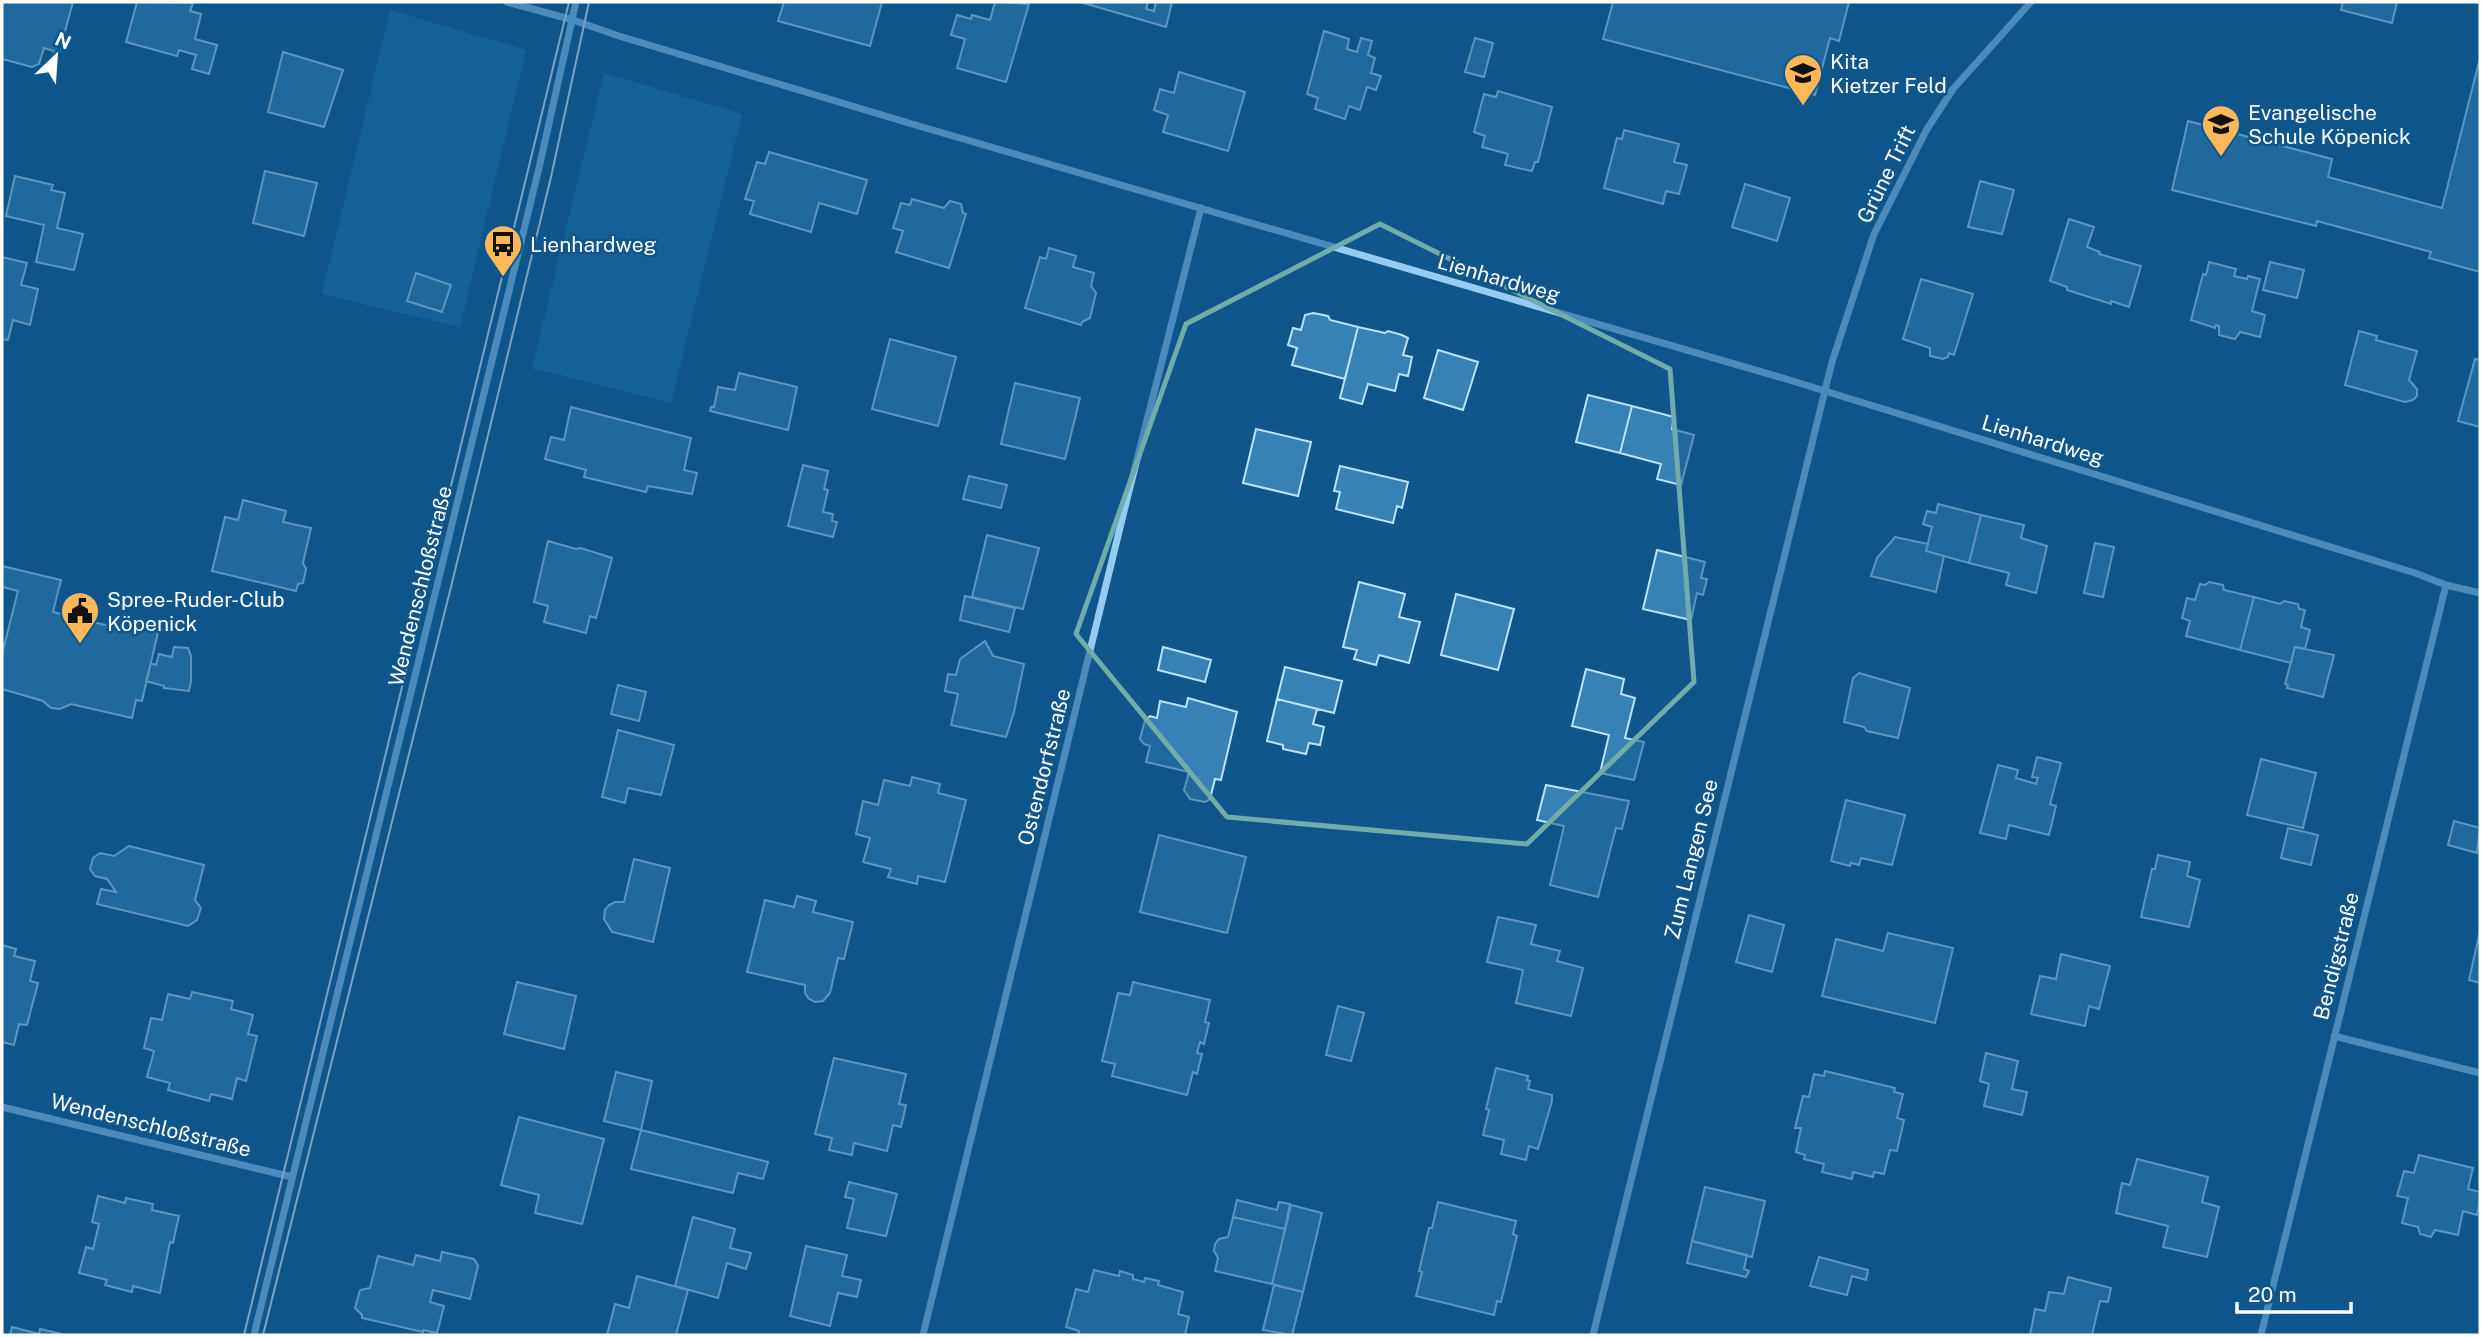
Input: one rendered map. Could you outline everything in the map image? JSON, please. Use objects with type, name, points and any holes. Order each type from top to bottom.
[{"type":"street","name":"Lienhardweg","points":[[507,2],[1824,391],[2402,569],[2446,585],[2480,593]]},
{"type":"street","name":"Wendenschloßstraße","points":[[254,1335],[442,569],[576,2]]},
{"type":"street","name":"Grüne Trift","points":[[1824,391],[1874,234],[1927,129],[1953,89],[2031,2]]},
{"type":"street","name":"Ostendorfstraße","points":[[923,1335],[1128,495],[1201,208]]},
{"type":"street","name":"Zum Langen See","points":[[1593,1335],[1824,391]]},
{"type":"street","name":"Bendigstraße","points":[[2261,1335],[2446,585]]},
{"type":"street","points":[[2334,1036],[2480,1073]]},
{"type":"street","name":"Wendenschloßstraße","points":[[2,1107],[292,1177]]},
{"type":"highlighted area","points":[[1380,224],[1670,369],[1694,682],[1527,844],[1227,817],[1076,634],[1186,324]]},
{"type":"shaded area","points":[[390,10],[526,50],[460,327],[322,294]]},
{"type":"shaded area","points":[[604,73],[742,114],[671,403],[532,368]]},
{"type":"building","points":[[2,2],[73,2],[55,68],[50,66],[54,51],[44,48],[39,64],[32,67],[2,59]]},
{"type":"building","points":[[137,2],[193,3],[190,11],[201,14],[195,39],[217,45],[209,74],[192,69],[196,55],[179,50],[177,56],[126,42]]},
{"type":"building","points":[[784,2],[882,2],[870,46],[778,21]]},
{"type":"building","points":[[995,2],[1029,4],[1006,82],[957,68],[965,39],[951,35],[957,15],[971,19],[972,15],[990,20]]},
{"type":"building","points":[[1080,2],[1148,2],[1146,9],[1154,11],[1156,2],[1172,2],[1166,27]]},
{"type":"building","points":[[1613,2],[1849,2],[1839,41],[1830,38],[1815,95],[1603,39]]},
{"type":"building","points":[[2343,2],[2397,2],[2392,23],[2341,10]]},
{"type":"building","points":[[1324,31],[1349,39],[1347,49],[1357,52],[1361,38],[1372,41],[1368,55],[1375,58],[1371,73],[1381,76],[1376,90],[1367,87],[1360,110],[1349,106],[1345,119],[1315,109],[1318,98],[1307,94]]},
{"type":"building","points":[[1475,38],[1493,43],[1484,77],[1465,72]]},
{"type":"building","points":[[283,52],[343,70],[324,127],[268,112]]},
{"type":"building","points":[[2480,58],[2480,272],[2429,258],[2431,252],[2317,221],[2316,226],[2172,190],[2188,121],[2332,159],[2328,177],[2442,208]]},
{"type":"building","points":[[1179,72],[1245,92],[1228,151],[1163,132],[1168,115],[1154,110],[1160,89],[1174,93]]},
{"type":"building","points":[[1498,91],[1552,107],[1538,162],[1535,162],[1532,171],[1505,165],[1508,154],[1482,147],[1485,136],[1474,132],[1484,94],[1496,97]]},
{"type":"building","points":[[1624,130],[1679,144],[1674,162],[1687,165],[1679,194],[1666,191],[1663,204],[1604,188],[1617,138],[1622,139]]},
{"type":"building","points":[[769,152],[867,180],[857,214],[819,203],[811,232],[750,214],[754,201],[745,199],[757,162],[765,164]]},
{"type":"building","points":[[265,171],[317,183],[304,236],[253,223]]},
{"type":"building","points":[[15,176],[53,185],[51,190],[65,193],[57,228],[83,234],[74,270],[36,262],[44,225],[6,216]]},
{"type":"building","points":[[1980,181],[2014,190],[2002,234],[1968,227]]},
{"type":"building","points":[[1745,184],[1790,198],[1777,241],[1732,227]]},
{"type":"building","points":[[912,199],[944,208],[950,201],[961,204],[963,213],[966,214],[949,268],[896,252],[903,231],[893,228],[901,203],[910,205]]},
{"type":"building","points":[[2069,219],[2094,227],[2087,247],[2100,252],[2099,254],[2141,266],[2129,307],[2067,290],[2067,287],[2050,281]]},
{"type":"building","points":[[1049,248],[1076,256],[1073,267],[1094,273],[1091,286],[1096,293],[1090,318],[1081,325],[1025,308],[1040,257],[1046,259]]},
{"type":"building","points":[[2,257],[27,263],[21,285],[38,289],[30,325],[13,320],[8,340],[2,339]]},
{"type":"building","points":[[2209,262],[2236,269],[2234,276],[2260,279],[2252,311],[2265,315],[2260,337],[2240,332],[2235,339],[2219,335],[2219,326],[2216,325],[2215,328],[2191,320],[2203,274],[2206,275]]},
{"type":"building","points":[[2270,262],[2304,270],[2297,298],[2263,290]]},
{"type":"building","points":[[416,273],[451,285],[442,312],[407,301]]},
{"type":"building","points":[[1921,279],[1973,294],[1954,355],[1949,353],[1948,357],[1943,359],[1930,356],[1930,348],[1903,339]]},
{"type":"building","points":[[1313,313],[1358,327],[1345,379],[1292,365],[1297,348],[1288,345],[1293,328],[1301,330],[1305,315]]},
{"type":"building","points":[[1358,327],[1385,333],[1388,331],[1408,338],[1403,355],[1412,357],[1408,376],[1399,374],[1395,391],[1368,384],[1362,404],[1340,398]]},
{"type":"building","points":[[2359,331],[2377,336],[2376,340],[2417,351],[2409,380],[2417,389],[2417,396],[2413,400],[2405,402],[2345,385]]},
{"type":"building","points":[[890,339],[956,357],[938,426],[872,409]]},
{"type":"building","points":[[1438,350],[1478,362],[1463,410],[1424,398]]},
{"type":"building","points":[[2475,359],[2480,360],[2480,427],[2458,421]]},
{"type":"building","points":[[739,373],[797,387],[788,430],[710,411],[711,407],[714,407],[718,387],[735,390]]},
{"type":"building","points":[[1015,383],[1080,398],[1065,459],[1001,444]]},
{"type":"building","points":[[1588,395],[1632,406],[1620,453],[1576,442]]},
{"type":"building","points":[[1632,406],[1674,417],[1672,429],[1694,435],[1681,485],[1657,479],[1661,464],[1620,453]]},
{"type":"building","points":[[571,407],[691,438],[684,470],[697,473],[692,494],[648,486],[646,492],[584,477],[586,470],[545,459],[551,437],[564,440]]},
{"type":"building","points":[[1256,429],[1311,442],[1298,496],[1243,483]]},
{"type":"building","points":[[803,465],[828,471],[824,489],[828,490],[823,512],[833,514],[832,521],[837,522],[833,537],[788,526]]},
{"type":"building","points":[[1340,466],[1408,482],[1402,508],[1397,506],[1393,523],[1336,509],[1340,492],[1334,491]]},
{"type":"building","points":[[969,476],[1007,485],[1001,508],[963,499]]},
{"type":"building","points":[[243,500],[286,511],[283,522],[311,528],[303,563],[306,569],[303,583],[298,584],[296,591],[212,571],[225,517],[238,520]]},
{"type":"building","points":[[1938,504],[1981,515],[1969,563],[1926,551],[1932,527],[1923,524],[1927,511],[1936,513]]},
{"type":"building","points":[[1981,515],[2024,525],[2021,538],[2047,546],[2036,593],[2006,585],[2009,573],[1969,563]]},
{"type":"building","points":[[987,535],[1039,548],[1023,609],[972,597]]},
{"type":"building","points":[[1895,537],[1928,544],[1926,551],[1944,556],[1936,592],[1871,576],[1877,558]]},
{"type":"building","points":[[548,541],[612,558],[596,618],[590,616],[586,633],[544,622],[548,606],[534,602]]},
{"type":"building","points":[[2095,543],[2114,547],[2103,597],[2084,593]]},
{"type":"building","points":[[1657,550],[1705,562],[1701,578],[1707,579],[1703,595],[1697,593],[1691,620],[1643,609]]},
{"type":"building","name":"Spree-Ruder-Club Köpenick","points":[[2,566],[61,580],[53,612],[133,632],[135,622],[159,628],[142,701],[136,700],[132,718],[71,704],[60,709],[51,708],[43,701],[2,689],[2,654],[18,591],[2,587]]},
{"type":"building","points":[[1359,582],[1405,594],[1399,617],[1420,622],[1409,663],[1379,655],[1376,665],[1354,659],[1357,650],[1343,647]]},
{"type":"building","points":[[2209,582],[2223,585],[2224,590],[2254,597],[2240,650],[2186,636],[2190,621],[2182,618],[2187,598],[2195,600],[2200,584]]},
{"type":"building","points":[[1456,594],[1514,609],[1498,670],[1441,655]]},
{"type":"building","points":[[965,596],[1015,608],[1009,632],[960,620]]},
{"type":"building","points":[[2254,597],[2280,604],[2284,601],[2298,604],[2299,609],[2305,610],[2301,627],[2310,630],[2305,649],[2295,647],[2291,663],[2240,650]]},
{"type":"building","points":[[985,641],[993,656],[1024,664],[1006,737],[951,725],[958,694],[945,691],[948,674],[956,675],[960,659]]},
{"type":"building","points":[[174,647],[188,648],[191,656],[189,691],[164,688],[146,681],[151,663],[156,665],[159,654],[172,657]]},
{"type":"building","points":[[1163,647],[1211,660],[1205,682],[1158,670]]},
{"type":"building","points":[[2295,647],[2334,655],[2323,697],[2287,688],[2288,685],[2285,684]]},
{"type":"building","points":[[1285,667],[1342,681],[1334,713],[1277,699]]},
{"type":"building","points":[[1586,669],[1624,679],[1621,694],[1635,698],[1625,738],[1644,742],[1634,780],[1600,773],[1609,735],[1572,726]]},
{"type":"building","points":[[1859,673],[1910,688],[1898,738],[1844,722],[1853,678]]},
{"type":"building","points":[[618,685],[646,692],[639,721],[611,714]]},
{"type":"building","points":[[1188,698],[1237,712],[1221,780],[1215,779],[1210,799],[1205,802],[1190,799],[1184,790],[1189,772],[1146,762],[1150,746],[1140,739],[1145,720],[1150,716],[1157,718],[1160,701],[1186,707]]},
{"type":"building","points":[[1277,699],[1317,709],[1313,724],[1324,727],[1320,745],[1309,743],[1306,754],[1283,749],[1283,745],[1267,741]]},
{"type":"building","points":[[618,730],[674,745],[661,795],[628,788],[625,803],[602,797]]},
{"type":"building","points":[[2037,757],[2061,763],[2050,804],[2056,806],[2049,835],[2009,825],[2006,839],[1980,833],[1998,765],[2018,770],[2016,778],[2036,784],[2038,778],[2032,777]]},
{"type":"building","points":[[2261,759],[2316,773],[2303,828],[2247,815]]},
{"type":"building","points":[[912,777],[940,784],[938,793],[966,800],[945,882],[918,876],[917,884],[888,877],[891,869],[863,862],[870,838],[856,834],[863,801],[878,805],[884,780],[910,786]]},
{"type":"building","points":[[1546,785],[1629,801],[1622,829],[1616,828],[1598,897],[1550,885],[1564,826],[1537,820]]},
{"type":"building","points":[[1846,800],[1905,815],[1892,865],[1861,858],[1859,865],[1851,863],[1850,866],[1831,861]]},
{"type":"building","points":[[2454,821],[2480,828],[2477,853],[2448,845]]},
{"type":"building","points":[[2288,828],[2318,835],[2311,865],[2281,858]]},
{"type":"building","points":[[1159,835],[1246,857],[1227,933],[1140,912]]},
{"type":"building","points":[[129,846],[204,865],[195,900],[201,908],[197,920],[188,926],[97,904],[101,889],[116,892],[107,879],[95,876],[90,869],[93,858],[100,853],[114,856]]},
{"type":"building","points":[[2158,855],[2190,862],[2187,876],[2200,880],[2189,927],[2141,917]]},
{"type":"building","points":[[634,859],[670,868],[653,942],[612,932],[604,919],[609,905],[624,902]]},
{"type":"building","points":[[797,896],[816,901],[813,912],[853,922],[844,959],[838,958],[830,993],[823,1001],[815,1002],[808,998],[805,985],[747,972],[765,900],[794,907]]},
{"type":"building","points":[[1749,915],[1784,925],[1772,972],[1736,962]]},
{"type":"building","points":[[1498,917],[1536,925],[1531,944],[1560,951],[1557,961],[1583,968],[1571,1016],[1516,1003],[1523,970],[1487,962]]},
{"type":"building","points":[[2480,931],[2480,983],[2469,980]]},
{"type":"building","points":[[1888,933],[1953,948],[1935,1023],[1822,996],[1836,939],[1883,951]]},
{"type":"building","points":[[2,945],[16,949],[14,956],[35,961],[30,981],[38,983],[27,1025],[19,1024],[14,1045],[2,1042]]},
{"type":"building","points":[[2061,954],[2110,966],[2099,1009],[2089,1006],[2085,1026],[2031,1014],[2040,976],[2056,979]]},
{"type":"building","points":[[517,982],[576,996],[564,1049],[504,1034]]},
{"type":"building","points":[[1133,982],[1210,1000],[1205,1022],[1209,1023],[1204,1044],[1200,1042],[1197,1053],[1202,1054],[1197,1074],[1193,1072],[1187,1095],[1112,1076],[1115,1064],[1102,1061],[1118,993],[1130,995]]},
{"type":"building","points":[[192,992],[233,1001],[231,1009],[253,1015],[248,1034],[257,1036],[246,1081],[237,1078],[232,1099],[211,1094],[209,1101],[168,1090],[170,1083],[147,1077],[154,1051],[144,1048],[151,1018],[162,1020],[168,994],[190,999]]},
{"type":"building","points":[[1338,1006],[1364,1013],[1351,1061],[1326,1055]]},
{"type":"building","points":[[1986,1053],[2018,1061],[2012,1089],[2027,1092],[2022,1115],[1984,1106],[1989,1084],[1980,1081]]},
{"type":"building","points":[[834,1058],[906,1074],[899,1104],[906,1105],[901,1127],[893,1125],[887,1151],[854,1143],[852,1155],[829,1150],[832,1138],[815,1134]]},
{"type":"building","points":[[1496,1068],[1528,1076],[1528,1089],[1552,1095],[1538,1149],[1529,1146],[1526,1160],[1501,1154],[1504,1140],[1483,1135]]},
{"type":"building","points":[[1825,1071],[1895,1088],[1894,1092],[1903,1094],[1897,1118],[1904,1120],[1897,1151],[1890,1150],[1884,1174],[1874,1172],[1873,1177],[1853,1172],[1852,1179],[1822,1172],[1824,1164],[1804,1159],[1805,1155],[1796,1152],[1801,1128],[1795,1128],[1803,1096],[1809,1097],[1814,1074],[1824,1076]]},
{"type":"building","points":[[616,1072],[652,1081],[641,1130],[604,1121]]},
{"type":"building","points":[[519,1117],[604,1139],[582,1224],[535,1213],[539,1195],[501,1185]]},
{"type":"building","points":[[641,1130],[768,1162],[763,1179],[738,1173],[733,1193],[631,1169]]},
{"type":"building","points":[[2419,1155],[2473,1168],[2468,1189],[2480,1192],[2477,1215],[2463,1211],[2458,1235],[2435,1230],[2431,1237],[2420,1234],[2418,1227],[2402,1223],[2408,1198],[2397,1196],[2404,1171],[2414,1173]]},
{"type":"building","points":[[2137,1159],[2208,1177],[2202,1202],[2219,1207],[2207,1257],[2163,1247],[2168,1226],[2116,1213],[2122,1183],[2130,1185]]},
{"type":"building","points":[[849,1182],[897,1194],[886,1236],[847,1228],[854,1199],[845,1197]]},
{"type":"building","points":[[1705,1187],[1765,1201],[1752,1257],[1692,1241]]},
{"type":"building","points":[[98,1196],[125,1203],[126,1198],[153,1204],[152,1210],[179,1216],[173,1243],[170,1242],[160,1293],[133,1286],[132,1292],[105,1285],[107,1280],[79,1273],[86,1247],[93,1249],[99,1224],[92,1222]]},
{"type":"building","points":[[1237,1200],[1277,1210],[1279,1202],[1290,1204],[1285,1229],[1233,1217]]},
{"type":"building","points":[[1438,1202],[1516,1221],[1513,1234],[1517,1236],[1501,1302],[1497,1301],[1494,1315],[1416,1296],[1429,1228],[1432,1228]]},
{"type":"building","points":[[1291,1205],[1322,1213],[1303,1292],[1272,1284]]},
{"type":"building","points":[[693,1217],[735,1229],[730,1248],[751,1253],[746,1269],[727,1263],[718,1298],[675,1286]]},
{"type":"building","points":[[1233,1217],[1285,1229],[1272,1284],[1215,1271],[1218,1258],[1214,1251],[1215,1244],[1219,1239],[1228,1237]]},
{"type":"building","points":[[1692,1241],[1747,1255],[1744,1269],[1749,1271],[1746,1277],[1687,1263]]},
{"type":"building","points":[[806,1246],[847,1255],[842,1276],[861,1280],[857,1297],[838,1293],[830,1326],[790,1316]]},
{"type":"building","points":[[442,1252],[474,1259],[478,1266],[470,1299],[433,1290],[430,1302],[444,1306],[437,1333],[362,1318],[355,1308],[360,1290],[370,1288],[378,1256],[413,1265],[416,1255],[440,1261]]},
{"type":"building","points":[[1819,1257],[1868,1270],[1866,1280],[1852,1276],[1847,1295],[1810,1286]]},
{"type":"building","points":[[1094,1270],[1119,1276],[1120,1271],[1133,1275],[1133,1279],[1144,1282],[1145,1278],[1159,1281],[1158,1285],[1183,1292],[1178,1314],[1189,1317],[1185,1335],[1078,1335],[1079,1331],[1066,1327],[1076,1289],[1088,1292]]},
{"type":"building","points":[[637,1276],[688,1290],[676,1335],[607,1335],[615,1304],[629,1308]]},
{"type":"building","points":[[2068,1277],[2111,1288],[2108,1302],[2100,1301],[2092,1335],[2030,1335],[2035,1309],[2045,1311],[2049,1292],[2064,1294]]},
{"type":"building","points":[[1274,1285],[1303,1292],[1292,1335],[1263,1330]]},
{"type":"building","points":[[12,1327],[39,1334],[40,1329],[66,1335],[10,1335]]},
{"type":"tram line","points":[[244,1335],[569,2]]},
{"type":"tram line","points":[[263,1335],[451,587],[551,177],[589,2]]},
{"type":"place","name":"Kita Kietzer Feld","points":[[1803,107]]},
{"type":"place","name":"Evangelische Schule Köpenick","points":[[2221,158]]},
{"type":"place","name":"Lienhardweg","points":[[503,278]]},
{"type":"place","name":"Spree-Ruder-Club Köpenick","points":[[80,645]]}]
